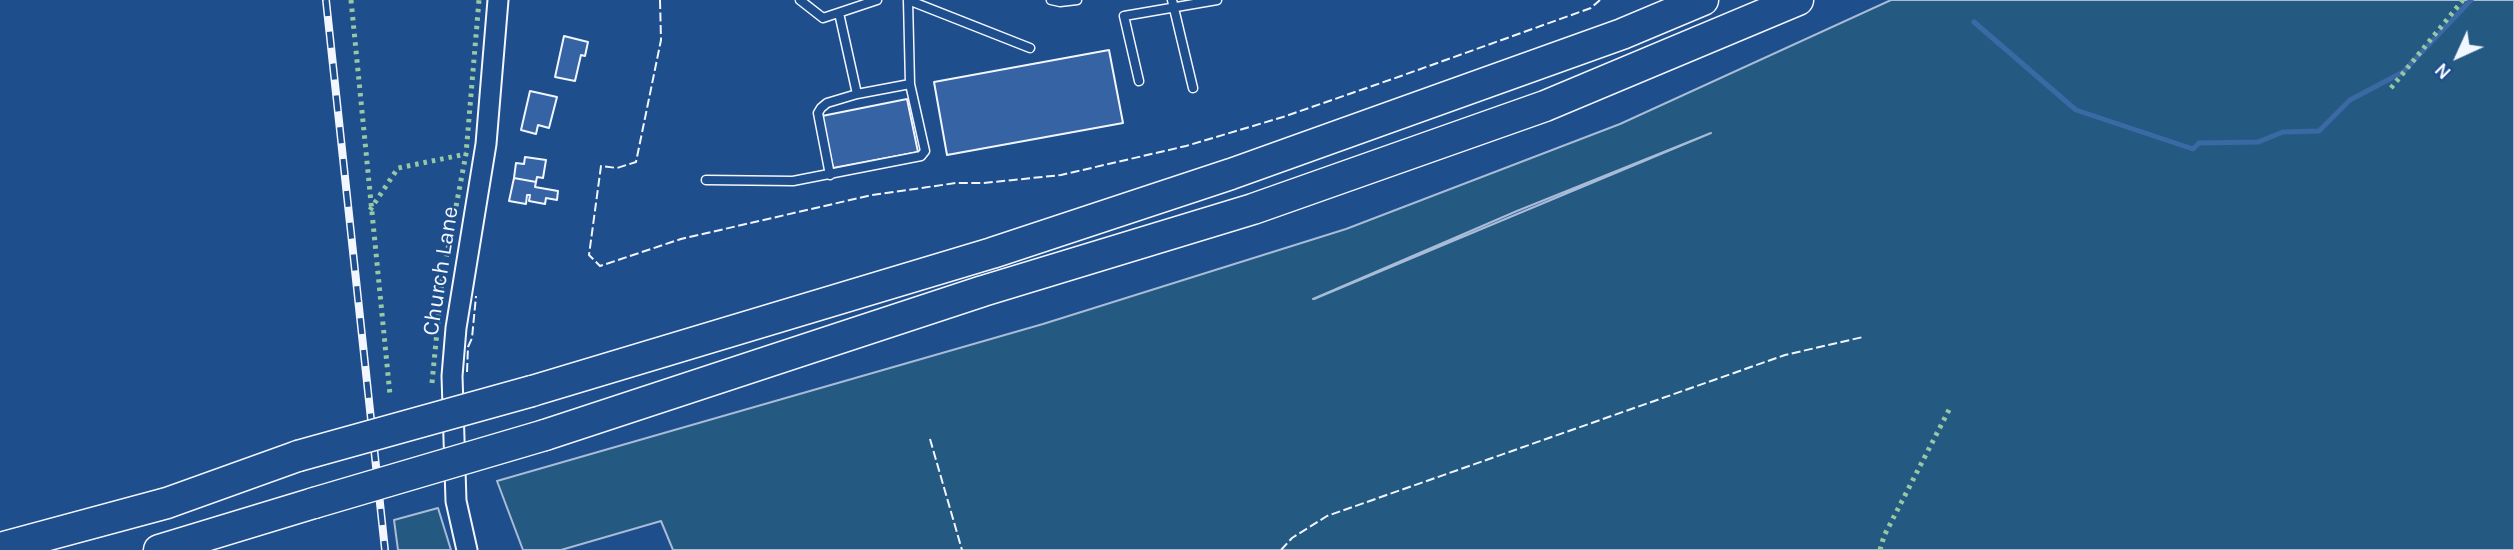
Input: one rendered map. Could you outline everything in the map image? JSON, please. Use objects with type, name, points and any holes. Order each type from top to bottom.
[{"type":"highway","points":[[0,548],[167,503],[298,456],[532,391],[992,253],[1231,174],[1622,34],[1703,0]]},
{"type":"highway","points":[[159,550],[545,435],[983,291],[1253,209],[1545,106],[1798,0]]},
{"type":"highway","points":[[0,529],[73,511],[167,503]]},
{"type":"street","name":"Church Lane","points":[[467,550],[456,501],[452,376],[456,328],[486,144],[498,0]]},
{"type":"lane","points":[[800,0],[823,18],[877,0]]},
{"type":"lane","points":[[706,180],[793,181],[916,158],[923,154],[925,151],[910,84],[908,0],[1030,48]]},
{"type":"lane","points":[[1051,0],[1077,0]]},
{"type":"lane","points":[[1139,81],[1124,16],[1173,4],[1217,0]]},
{"type":"lane","points":[[1173,4],[1193,88]]},
{"type":"lane","points":[[839,13],[857,94]]},
{"type":"lane","points":[[830,175],[818,113],[827,103],[910,84]]},
{"type":"shaded area","points":[[1891,0],[2514,0],[2514,550],[673,550],[661,521],[561,550],[523,550],[497,481],[1043,324],[1346,229],[1620,124]],"holes":[[[1711,133],[1313,299],[1517,211]]]},
{"type":"shaded area","points":[[438,508],[451,550],[398,550],[394,520]]},
{"type":"building","points":[[564,36],[588,42],[585,56],[581,55],[575,81],[555,77]]},
{"type":"building","points":[[1109,50],[1123,123],[947,155],[934,82]]},
{"type":"building","points":[[530,91],[557,97],[549,128],[538,125],[536,134],[521,130]]},
{"type":"building","points":[[907,99],[918,152],[833,168],[822,116]]},
{"type":"building","points":[[525,157],[546,160],[543,178],[537,177],[536,182],[514,178],[516,163],[524,164]]},
{"type":"building","points":[[514,178],[536,182],[535,187],[558,191],[557,200],[546,198],[545,204],[529,201],[530,195],[527,195],[526,204],[509,201]]},
{"type":"waterway","points":[[1974,22],[2076,110],[2193,149],[2199,143],[2258,142],[2283,132],[2319,131],[2350,100],[2403,72],[2471,0]]},
{"type":"railway","points":[[326,0],[385,550]]},
{"type":"hedge","points":[[351,0],[390,395]]},
{"type":"hedge","points":[[432,383],[442,280],[466,154],[479,0]]},
{"type":"hedge","points":[[2391,88],[2463,0]]},
{"type":"hedge","points":[[370,210],[398,168],[466,154]]},
{"type":"hedge","points":[[1880,550],[1884,536],[1951,406]]},
{"type":"fence","points":[[660,0],[661,40],[636,162],[617,168],[601,166],[589,255],[600,266],[681,239],[872,195],[956,183],[984,183],[1061,175],[1186,146],[1283,117],[1401,76],[1591,8],[1600,0]]},
{"type":"fence","points":[[467,372],[476,296]]},
{"type":"fence","points":[[1281,550],[1292,538],[1327,516],[1785,355],[1863,337]]},
{"type":"fence","points":[[930,439],[962,550]]}]
